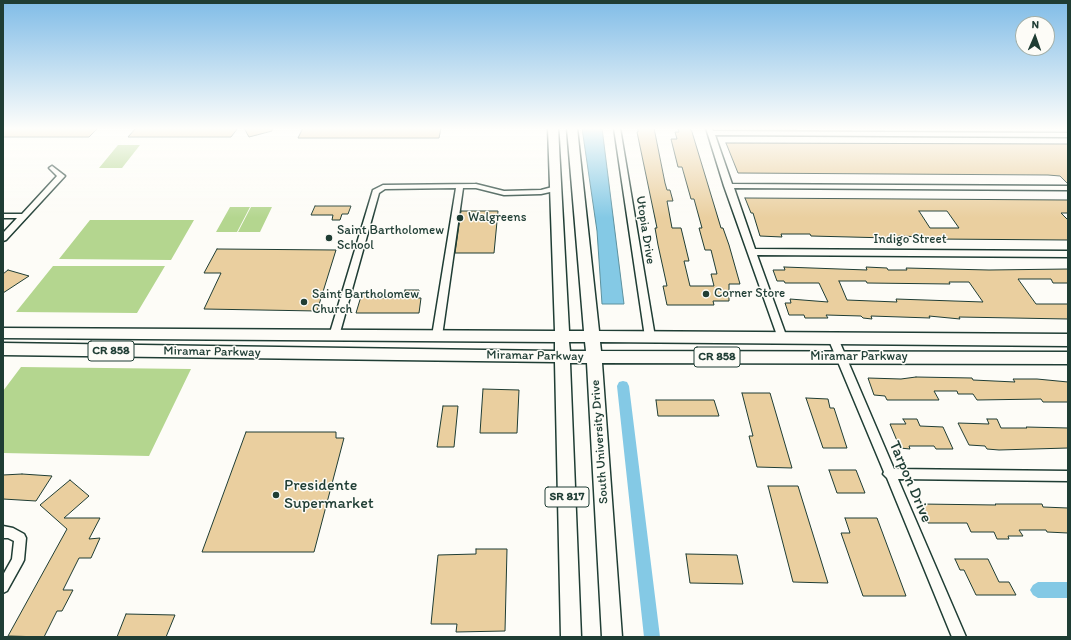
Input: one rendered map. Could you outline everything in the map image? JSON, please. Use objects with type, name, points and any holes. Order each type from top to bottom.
[{"type":"main road","name":"SR 817","points":[[554,158],[562,336],[571,637]]},
{"type":"main road","name":"South University Drive","points":[[575,158],[594,357],[612,637]]},
{"type":"main road","name":"Miramar Parkway","points":[[3,333],[158,336],[592,336],[1068,340]]},
{"type":"main road","points":[[130,351],[147,346],[158,336]]},
{"type":"main road","points":[[219,352],[222,347],[230,341],[242,336]]},
{"type":"main road","points":[[306,353],[327,345],[334,336]]},
{"type":"main road","name":"Miramar Parkway","points":[[3,349],[594,357],[1068,358]]},
{"type":"street","name":"Utopia Drive","points":[[621,158],[650,337]]},
{"type":"street","points":[[718,158],[782,338]]},
{"type":"street","points":[[3,238],[61,176],[52,168]]},
{"type":"street","points":[[437,336],[460,186]]},
{"type":"street","points":[[334,336],[376,192],[383,187],[476,186],[504,193],[541,192],[556,188]]},
{"type":"street","points":[[728,186],[1068,188]]},
{"type":"street","points":[[3,216],[23,216]]},
{"type":"street","name":"Indigo Street","points":[[752,252],[1068,254]]},
{"type":"street","name":"Tarpon Drive","points":[[833,338],[959,637]]},
{"type":"street","points":[[890,474],[1068,476]]},
{"type":"street","points":[[3,532],[9,532],[20,538],[18,560],[3,587]]},
{"type":"green space","points":[[107,158],[130,158],[122,168],[99,168]]},
{"type":"green space","points":[[230,207],[250,207],[237,232],[216,232]]},
{"type":"green space","points":[[251,207],[272,207],[260,232],[238,232]]},
{"type":"green space","points":[[90,220],[194,220],[171,260],[59,259]]},
{"type":"green space","points":[[53,266],[165,266],[137,313],[16,312]]},
{"type":"green space","points":[[21,367],[191,369],[149,456],[3,453],[3,391]]},
{"type":"water","points":[[586,158],[606,158],[624,304],[602,304],[597,231]]},
{"type":"building","points":[[642,158],[660,158],[667,190],[670,190],[673,201],[667,201],[672,228],[681,228],[689,261],[684,261],[690,286],[714,286],[711,274],[717,274],[711,250],[705,250],[699,228],[702,228],[694,199],[691,199],[682,167],[678,167],[676,158],[700,158],[721,228],[723,228],[729,245],[740,284],[729,284],[729,301],[713,301],[714,305],[667,305],[663,286],[667,286],[655,228],[657,228]]},
{"type":"building","points":[[732,158],[1068,158],[1068,184],[1060,176],[1048,175],[738,173]]},
{"type":"building","points":[[745,198],[1068,200],[1068,213],[1061,213],[1068,220],[1068,240],[927,239],[926,237],[898,236],[899,238],[811,236],[810,234],[781,234],[782,237],[760,236],[753,213],[751,213]],"holes":[[[919,211],[947,211],[959,228],[930,228]]]},
{"type":"building","points":[[315,206],[351,206],[348,214],[342,214],[340,220],[332,220],[333,215],[311,215]]},
{"type":"building","name":"Walgreens","points":[[461,211],[498,211],[494,253],[455,253]]},
{"type":"building","points":[[217,249],[336,250],[317,311],[204,309],[221,273],[204,273]]},
{"type":"building","points":[[784,267],[867,270],[866,267],[887,268],[888,270],[907,270],[906,268],[989,270],[1068,269],[1068,283],[1053,283],[1051,279],[1018,279],[1036,304],[1068,304],[1068,319],[959,317],[960,319],[929,316],[930,318],[871,316],[872,319],[863,318],[861,316],[826,315],[828,318],[805,318],[804,315],[789,315],[785,303],[791,303],[790,299],[828,302],[819,283],[785,283],[784,281],[777,281],[773,270],[785,270]],"holes":[[[839,281],[866,281],[867,283],[950,284],[949,282],[969,282],[983,302],[896,299],[897,302],[847,300]]]},
{"type":"building","points":[[8,270],[29,276],[3,293],[3,274]]},
{"type":"building","points":[[405,290],[419,290],[418,298],[421,298],[419,313],[356,313],[362,293],[372,293],[370,298],[403,298]]},
{"type":"building","points":[[916,377],[972,378],[973,380],[1015,382],[1013,379],[1037,379],[1068,382],[1068,402],[1043,402],[1041,399],[977,400],[973,394],[958,394],[957,391],[934,391],[939,400],[887,400],[885,396],[874,395],[868,378],[901,379]]},
{"type":"building","points":[[483,389],[519,390],[517,433],[480,433]]},
{"type":"building","points":[[742,393],[770,393],[792,468],[757,467],[749,436],[753,436]]},
{"type":"building","points":[[806,398],[828,399],[830,408],[834,408],[847,448],[823,448]]},
{"type":"building","points":[[656,400],[714,400],[719,416],[658,416]]},
{"type":"building","points":[[443,406],[458,406],[454,447],[437,447]]},
{"type":"building","points":[[903,419],[917,419],[920,426],[943,427],[953,449],[936,449],[934,446],[909,446],[910,449],[900,448],[890,424],[906,424]]},
{"type":"building","points":[[987,419],[997,419],[1001,428],[1068,428],[1068,448],[999,450],[987,449],[985,446],[969,445],[958,423],[989,424]]},
{"type":"building","name":"Presidente Supermarket","points":[[246,432],[336,432],[336,438],[344,438],[314,552],[202,552]]},
{"type":"building","points":[[829,470],[856,470],[865,493],[837,493]]},
{"type":"building","points":[[22,474],[52,476],[36,501],[3,499],[3,475]]},
{"type":"building","points":[[70,480],[89,496],[64,518],[100,518],[89,539],[100,538],[91,558],[79,558],[63,590],[73,590],[62,611],[57,611],[44,637],[8,636],[67,529],[40,505]]},
{"type":"building","points":[[768,486],[798,486],[828,583],[793,582]]},
{"type":"building","points":[[920,504],[1042,504],[1043,507],[1068,508],[1068,533],[1047,532],[1046,530],[1019,530],[1023,536],[1008,536],[1009,539],[997,539],[994,532],[971,532],[967,523],[928,523]]},
{"type":"building","points":[[845,518],[877,518],[906,596],[863,596],[841,533],[850,533]]},
{"type":"building","points":[[476,549],[507,549],[505,631],[456,632],[457,624],[431,624],[438,555],[476,554]]},
{"type":"building","points":[[686,554],[737,555],[743,584],[690,583]]},
{"type":"building","points":[[955,559],[988,559],[999,582],[1009,582],[1016,595],[976,595],[964,570],[960,570]]},
{"type":"building","points":[[126,614],[175,615],[166,637],[117,637]]},
{"type":"waterway","points":[[623,386],[652,637]]},
{"type":"waterway","points":[[1038,590],[1068,590]]},
{"type":"place","name":"Walgreens","points":[[460,218]]},
{"type":"place","name":"Saint Bartholomew School","points":[[329,238]]},
{"type":"place","name":"Corner Store","points":[[706,294]]},
{"type":"place","name":"Saint Bartholomew Church","points":[[304,302]]},
{"type":"place","name":"Presidente Supermarket","points":[[276,495]]}]
